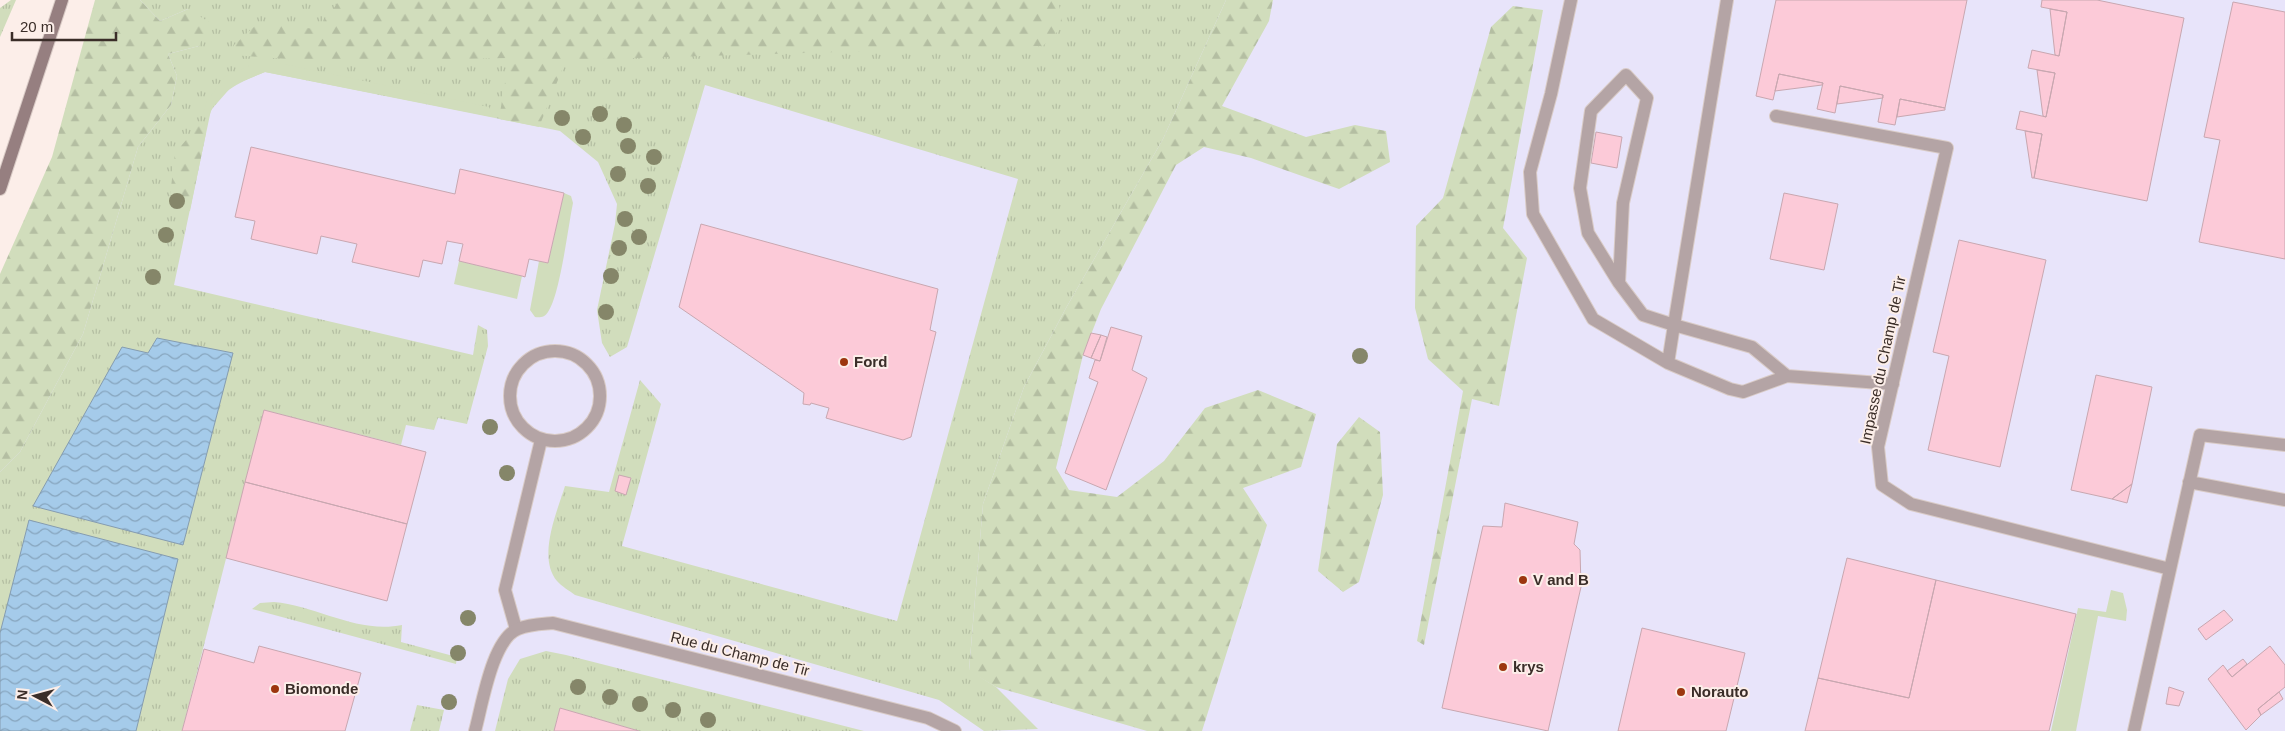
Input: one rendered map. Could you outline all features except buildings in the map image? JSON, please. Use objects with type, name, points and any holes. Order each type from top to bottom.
[{"type":"street","points":[[0,189],[62,0]]},
{"type":"street","points":[[1571,0],[1551,94],[1530,172],[1533,214],[1593,319],[1668,362],[1730,389],[1743,392],[1787,376],[1893,384]]},
{"type":"street","points":[[1668,362],[1726,0]]},
{"type":"street","points":[[1619,283],[1623,203],[1647,98],[1626,75],[1591,111],[1580,188],[1588,233],[1619,283],[1643,315],[1674,326],[1752,347],[1787,376]]},
{"type":"street","name":"Impasse du Champ de Tir","points":[[1776,116],[1947,148],[1878,447],[1882,484],[1911,504],[2170,569]]},
{"type":"street","points":[[556,350],[570,353],[582,359],[591,369],[597,380],[600,394],[598,409],[587,427],[570,439],[556,442],[541,440],[528,433],[517,422],[511,408],[509,393],[513,378],[521,366],[533,356],[556,350]]},
{"type":"street","points":[[2134,731],[2200,435],[2285,445]]},
{"type":"street","points":[[475,731],[496,655],[503,641],[516,629],[505,590],[541,440]]},
{"type":"street","points":[[2189,482],[2285,500]]},
{"type":"street","name":"Rue du Champ de Tir","points":[[516,629],[553,623],[928,718],[954,731]]},
{"type":"shaded area","points":[[98,0],[2285,0],[2285,731],[0,731],[0,341]]},
{"type":"green space","points":[[11,0],[16,0],[0,37],[0,8]]},
{"type":"green space","points":[[95,0],[140,0],[160,21],[188,9],[209,22],[199,46],[168,54],[177,76],[171,105],[138,147],[83,334],[20,452],[0,472],[0,274],[52,157]]},
{"type":"green space","points":[[140,0],[1226,0],[1163,139],[1066,308],[1024,387],[983,504],[969,670],[996,687],[1038,729],[984,731],[939,700],[575,595],[557,581],[551,571],[549,560],[550,534],[565,486],[609,492],[640,380],[661,404],[622,546],[897,621],[1018,179],[705,85],[627,347],[610,357],[602,343],[597,310],[615,224],[617,204],[598,162],[560,131],[265,72],[233,85],[211,110],[174,285],[473,355],[478,325],[487,330],[488,346],[467,424],[438,418],[434,430],[406,425],[401,445],[264,410],[182,731],[0,731],[0,472],[20,452],[83,334],[138,147],[171,105],[177,76],[168,54],[199,46],[188,9],[160,21]]},
{"type":"green space","points":[[340,0],[1058,0],[1063,26],[1043,46],[566,60],[539,127],[499,119],[509,58],[325,62],[233,55],[234,45],[257,24],[318,29]]},
{"type":"green space","points":[[1226,0],[1273,0],[1269,21],[1222,106],[1306,137],[1355,125],[1386,131],[1390,162],[1339,189],[1251,158],[1204,147],[1176,165],[1101,309],[1083,355],[1056,468],[1069,490],[1117,497],[1164,461],[1205,408],[1258,390],[1316,414],[1301,467],[1243,488],[1267,525],[1202,731],[1147,731],[996,687],[969,671],[983,504],[1024,387],[1066,308],[1163,139]]},
{"type":"green space","points":[[1513,6],[1543,10],[1503,228],[1527,258],[1499,406],[1472,399],[1424,645],[1417,641],[1463,391],[1428,359],[1415,308],[1416,226],[1443,198],[1491,27]]},
{"type":"green space","points":[[255,63],[279,63],[489,107],[493,117],[265,72],[230,89],[216,102],[208,120],[203,114],[206,103],[224,77]]},
{"type":"green space","points":[[199,125],[206,133],[190,211],[176,210],[170,196],[175,153]]},
{"type":"green space","points":[[564,193],[571,196],[573,203],[560,276],[548,312],[542,317],[535,317],[530,310],[539,261],[548,263]]},
{"type":"green space","points":[[459,261],[522,276],[517,299],[454,284]]},
{"type":"green space","points":[[1359,417],[1380,432],[1383,495],[1359,582],[1343,592],[1318,571],[1337,444]]},
{"type":"green space","points":[[2111,590],[2123,593],[2127,610],[2126,621],[2098,616],[2076,731],[2051,731],[2078,608],[2106,612]]},
{"type":"green space","points":[[274,602],[369,626],[386,627],[402,625],[401,642],[457,657],[456,664],[252,609],[260,603]]},
{"type":"green space","points":[[546,651],[864,731],[639,731],[560,708],[554,731],[495,731],[508,679],[520,659]]},
{"type":"green space","points":[[417,705],[444,710],[439,731],[410,731]]},
{"type":"water","points":[[157,338],[233,353],[183,545],[33,506],[122,347],[148,353]]},
{"type":"water","points":[[29,520],[178,559],[136,731],[0,731],[0,633]]},
{"type":"place","name":"Ford","points":[[844,362]]},
{"type":"place","name":"V and B","points":[[1523,580]]},
{"type":"place","name":"krys","points":[[1503,667]]},
{"type":"place","name":"Biomonde","points":[[275,689]]},
{"type":"place","name":"Norauto","points":[[1681,692]]}]
